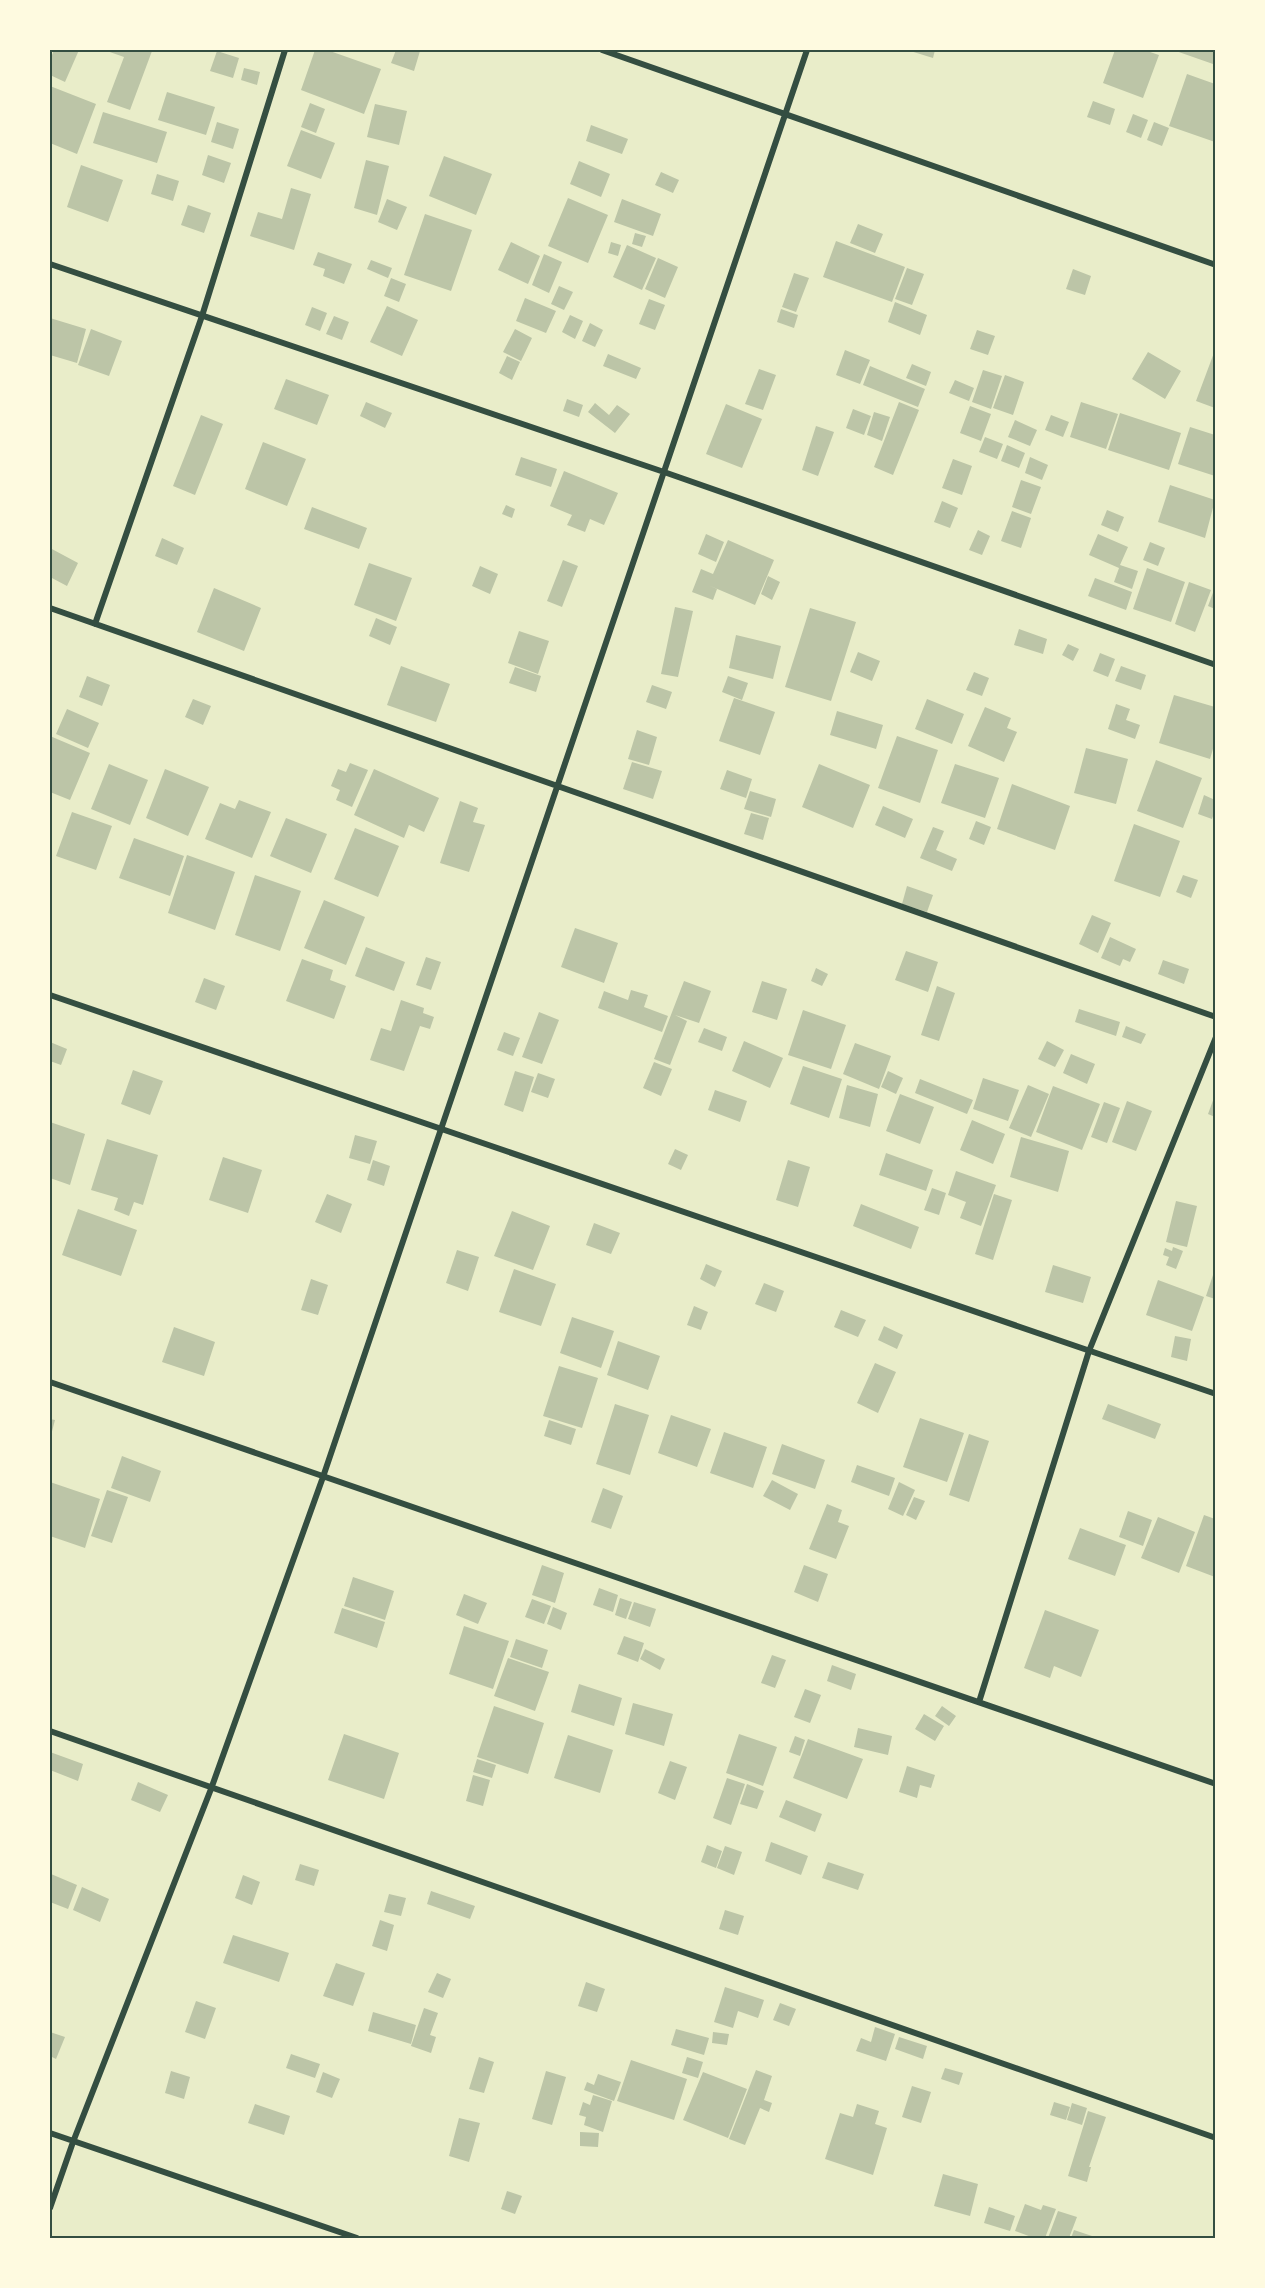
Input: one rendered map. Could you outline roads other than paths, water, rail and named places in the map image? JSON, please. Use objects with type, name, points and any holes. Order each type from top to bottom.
[{"type":"street","points":[[95,624],[202,316],[285,50]]},
{"type":"street","points":[[602,50],[1215,264]]},
{"type":"street","points":[[50,2208],[73,2142],[211,1789],[323,1477],[807,50]]},
{"type":"street","points":[[50,264],[664,472],[1215,665]]},
{"type":"street","points":[[50,608],[1215,1017]]},
{"type":"street","points":[[50,996],[1215,1394]]},
{"type":"street","points":[[979,1702],[1089,1351],[1215,1037]]},
{"type":"street","points":[[50,1382],[1215,1784]]},
{"type":"street","points":[[50,1731],[1215,2138]]},
{"type":"street","points":[[50,2133],[357,2238]]}]
